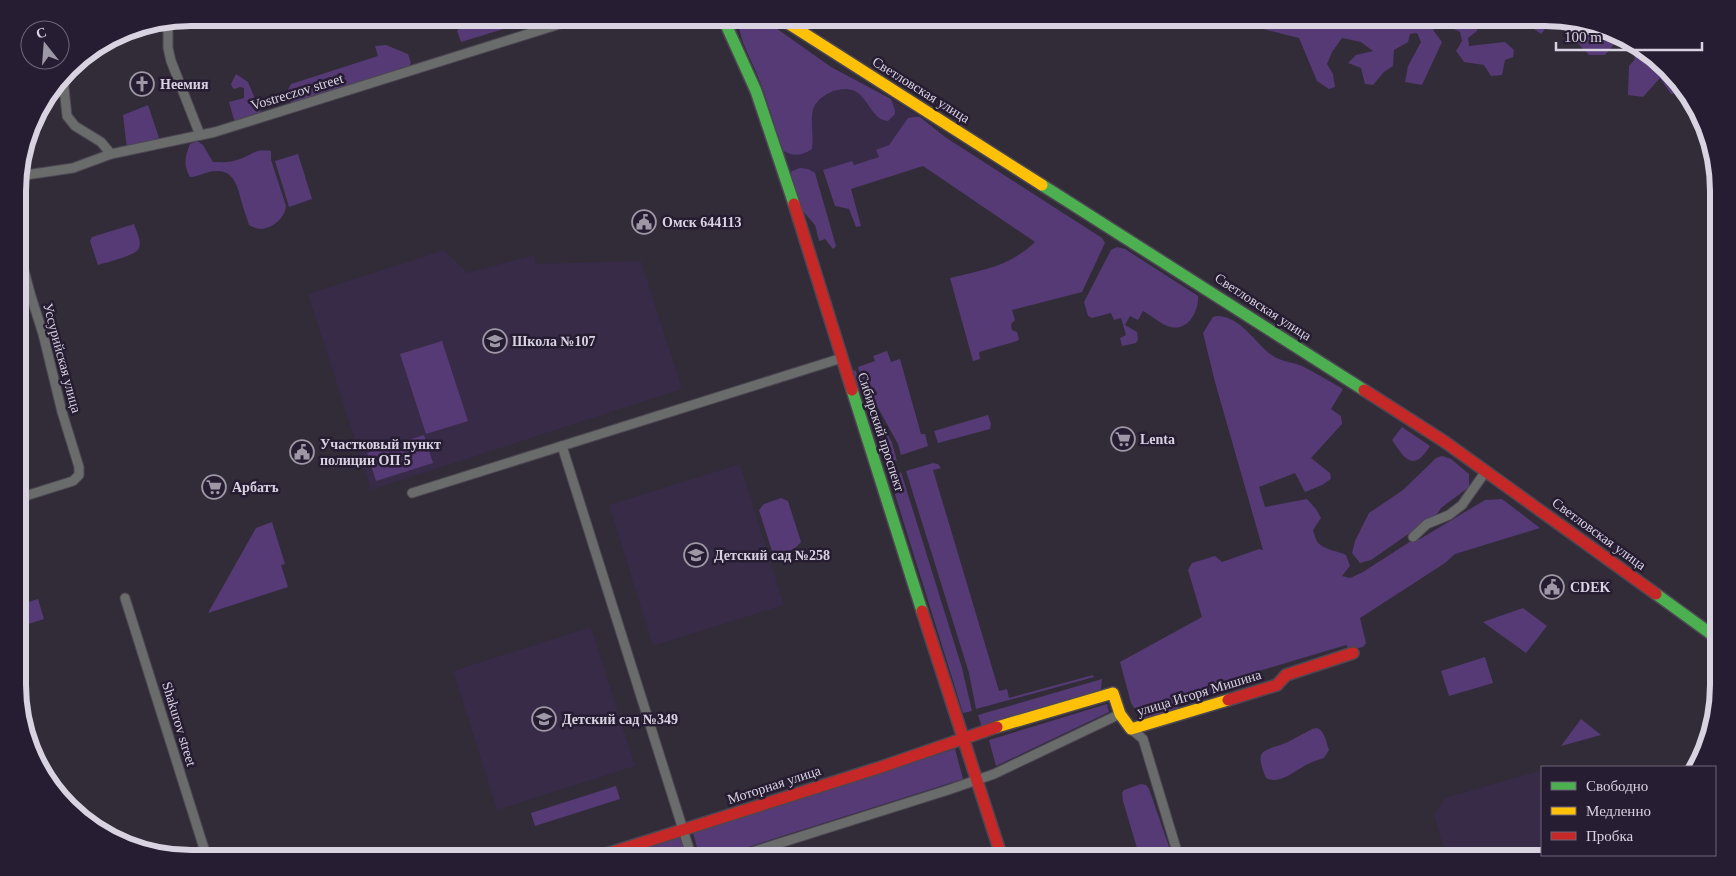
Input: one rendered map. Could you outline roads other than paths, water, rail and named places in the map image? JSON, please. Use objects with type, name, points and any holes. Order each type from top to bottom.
[{"type":"street","name":"Vostreczov street","points":[[28,175],[73,168],[111,154],[215,132],[551,27]]},
{"type":"street","name":"Сибирский проспект","points":[[728,27],[739,48],[756,91],[999,849]]},
{"type":"street","name":"Светловская улица","points":[[793,27],[1442,440],[1710,633]]},
{"type":"street","points":[[168,28],[168,48],[171,61],[200,135]]},
{"type":"street","points":[[64,87],[65,110],[70,120],[75,126],[100,142],[111,154]]},
{"type":"street","name":"Уссурийская улица","points":[[26,496],[72,481],[79,475],[79,467],[62,412],[44,334],[27,281]]},
{"type":"street","points":[[412,493],[842,358]]},
{"type":"street","points":[[562,446],[689,850]]},
{"type":"street","points":[[1414,537],[1427,524],[1449,515],[1462,505],[1486,471]]},
{"type":"street","name":"Shakurov street","points":[[125,598],[204,850]]},
{"type":"street","name":"улица Игоря Мишина","points":[[976,780],[994,774],[1120,714],[1132,729],[1277,685],[1286,675],[1354,653]]},
{"type":"street","name":"Моторная улица","points":[[620,850],[878,768],[963,738],[1113,693],[1120,714]]},
{"type":"street","points":[[1132,729],[1143,739],[1176,849]]},
{"type":"street","points":[[759,850],[976,780]]},
{"type":"place","name":"Неемия","points":[[142,84]]},
{"type":"place","name":"Омск 644113","points":[[644,222]]},
{"type":"place","name":"Школа №107","points":[[495,341]]},
{"type":"place","name":"Lenta","points":[[1123,439]]},
{"type":"place","name":"Участковый пункт полиции ОП 5","points":[[302,452]]},
{"type":"place","name":"Арбатъ","points":[[214,487]]},
{"type":"place","name":"Детский сад №258","points":[[696,555]]},
{"type":"place","name":"CDEK","points":[[1552,587]]},
{"type":"place","name":"Детский сад №349","points":[[544,719]]}]
